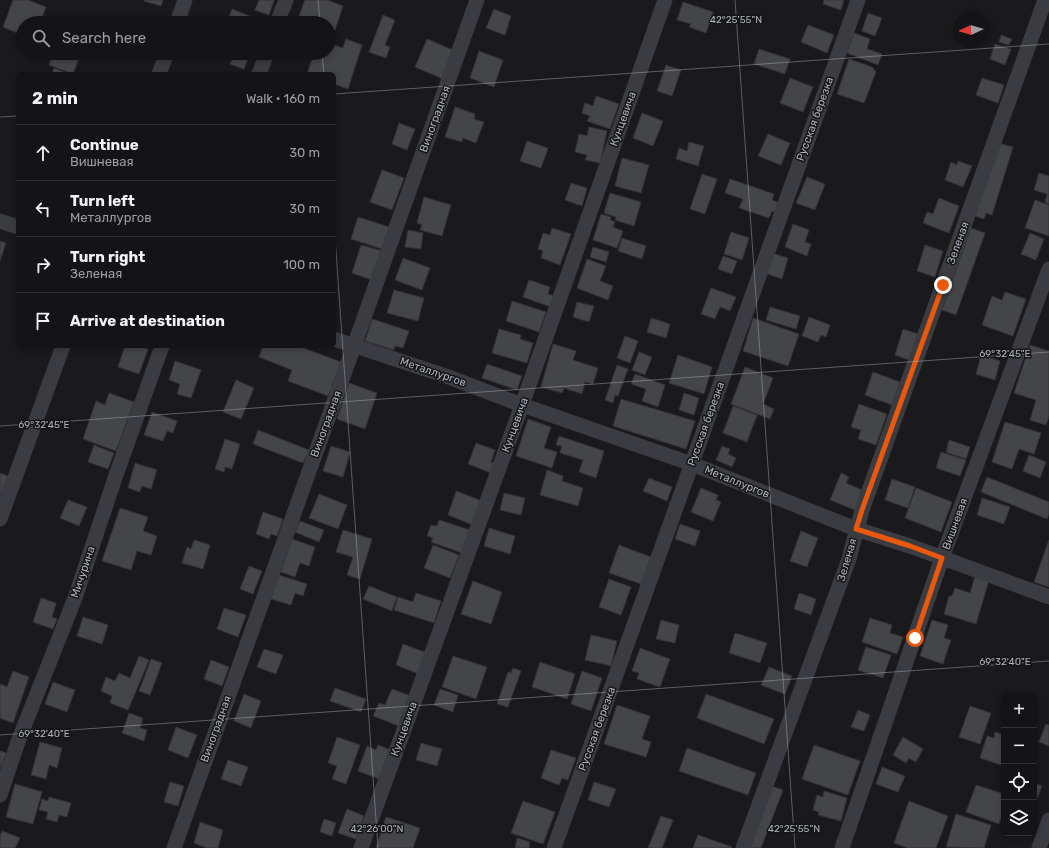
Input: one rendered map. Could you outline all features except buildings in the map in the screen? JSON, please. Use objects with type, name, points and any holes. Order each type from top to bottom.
[{"type":"street","points":[[179,16],[185,0]]},
{"type":"street","points":[[280,16],[286,0]]},
{"type":"street","name":"Виноградная","points":[[174,848],[477,0]]},
{"type":"street","name":"Кунцевича","points":[[361,848],[522,405],[665,0]]},
{"type":"street","name":"Русская березка","points":[[554,848],[858,0]]},
{"type":"street","name":"Зеленая","points":[[743,848],[849,559],[856,529],[867,496],[1045,0]]},
{"type":"street","points":[[160,72],[164,60]]},
{"type":"street","points":[[260,72],[264,60]]},
{"type":"street","points":[[0,221],[16,226]]},
{"type":"street","name":"Вишневая","points":[[842,848],[942,558],[1049,269]]},
{"type":"street","name":"Металлургов","points":[[336,340],[446,376],[522,405],[692,464],[856,529],[910,546],[1049,597]]},
{"type":"street","points":[[0,519],[62,348]]},
{"type":"street","name":"Мичурина","points":[[0,795],[19,739],[75,598],[115,478],[161,348]]},
{"type":"street","points":[[1039,848],[1049,820]]},
{"type":"route","points":[[915,638],[942,558],[856,529],[943,285]]}]
